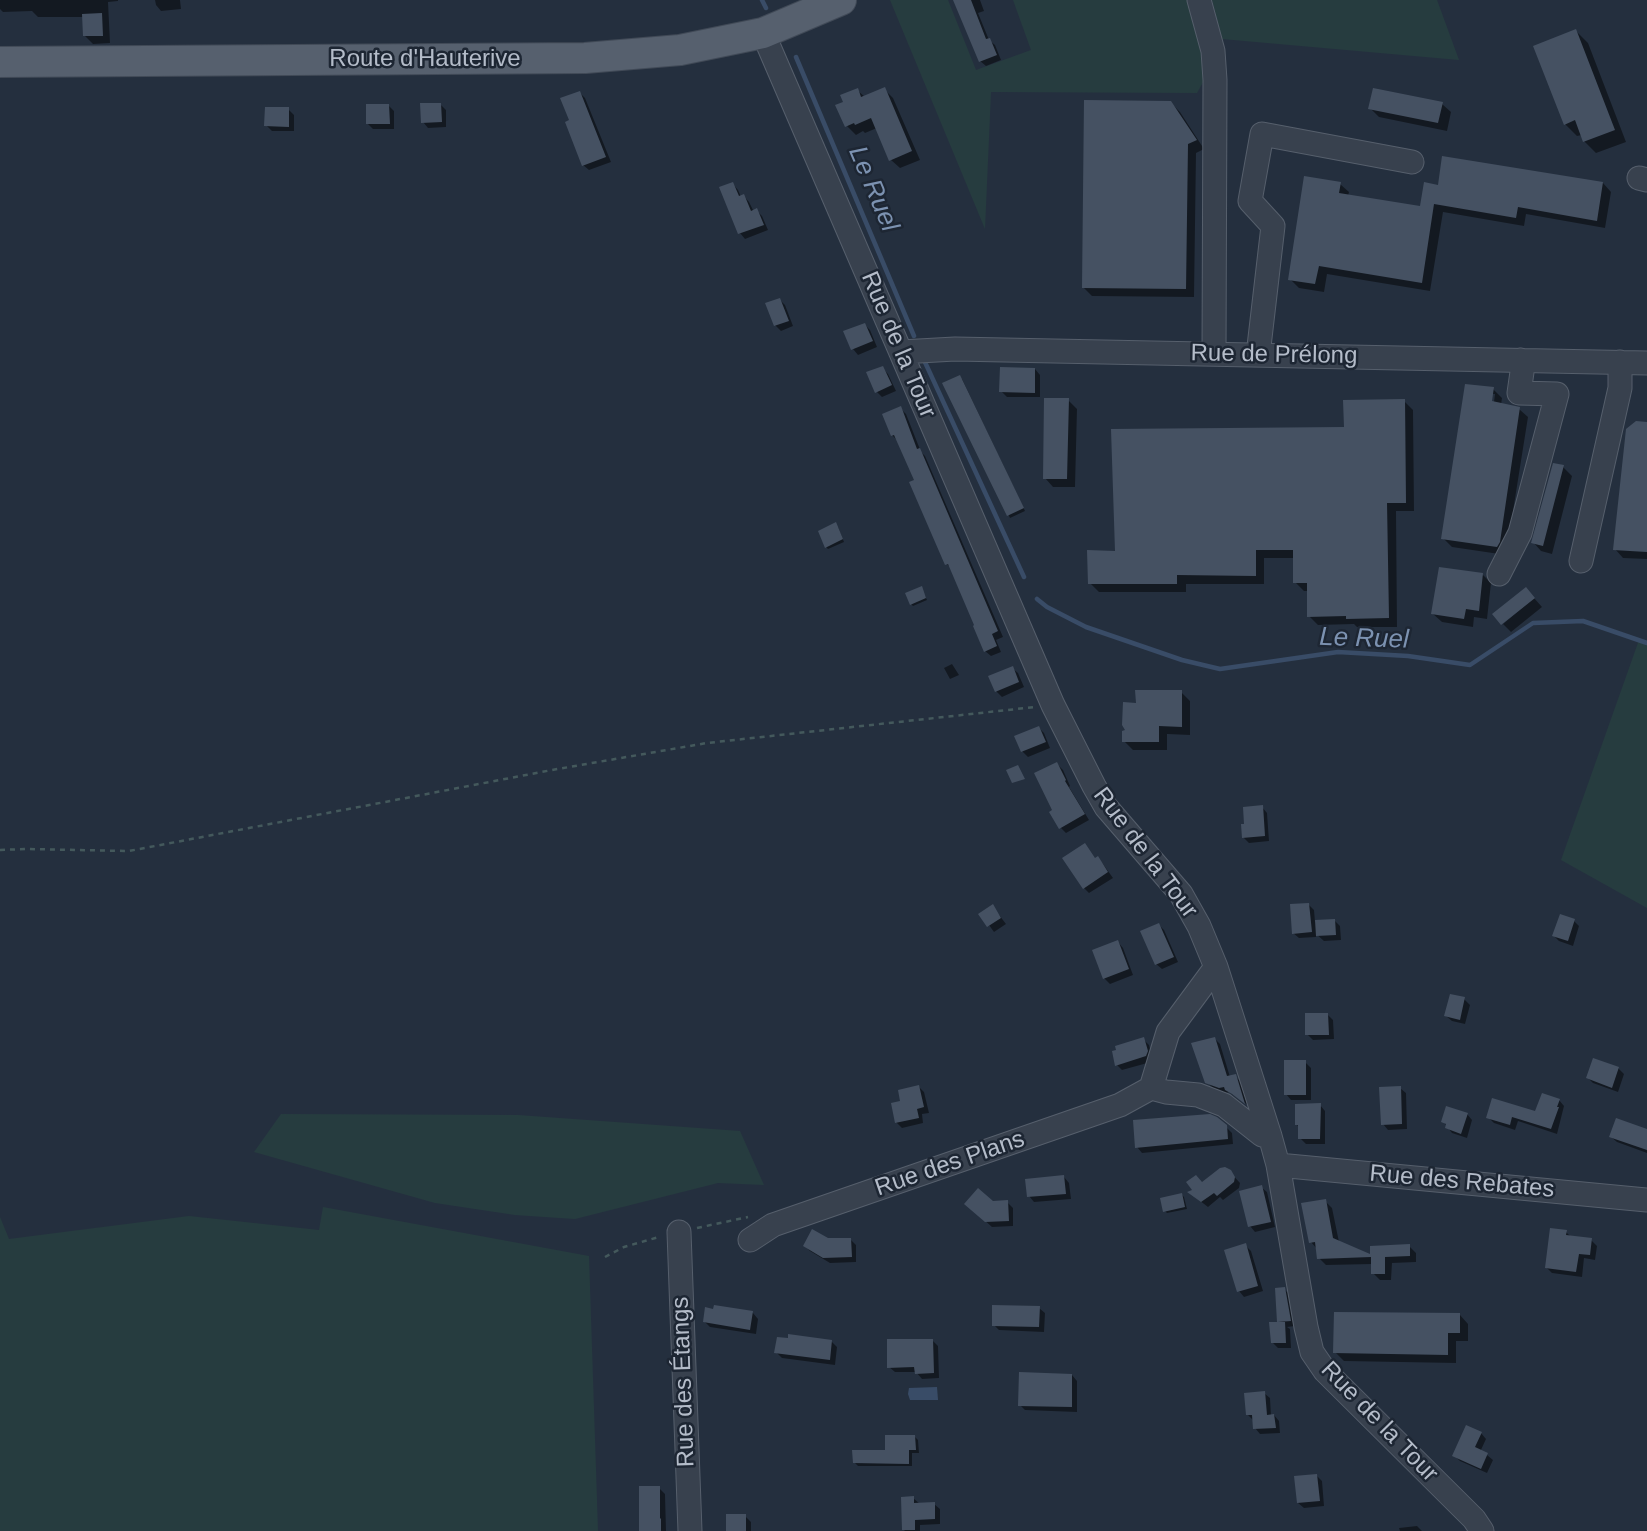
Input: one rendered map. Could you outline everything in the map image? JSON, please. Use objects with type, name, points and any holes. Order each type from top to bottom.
[{"type":"main road","name":"Route d'Hauterive","points":[[0,62],[585,58],[680,50],[763,33],[797,10],[834,1]]},
{"type":"street","points":[[1199,0],[1213,51],[1215,80],[1214,354]]},
{"type":"street","name":"Rue de la Tour","points":[[763,33],[1053,705],[1106,807],[1181,894],[1199,926],[1216,967],[1278,1165],[1312,1352],[1325,1370],[1474,1519],[1482,1531]]},
{"type":"street","points":[[1258,355],[1273,226],[1250,201],[1262,134],[1412,162]]},
{"type":"street","name":"Rue de Prélong","points":[[901,352],[955,349],[1647,363]]},
{"type":"street","points":[[1499,574],[1520,533],[1557,394],[1519,393],[1521,360]]},
{"type":"street","points":[[1581,561],[1620,388],[1620,362]]},
{"type":"street","points":[[1216,967],[1168,1032],[1151,1088],[1198,1095],[1224,1105],[1262,1135],[1270,1136]]},
{"type":"street","name":"Rue des Plans","points":[[750,1240],[773,1225],[1120,1105],[1151,1088]]},
{"type":"street","name":"Rue des Rebates","points":[[1278,1165],[1647,1200]]},
{"type":"street","name":"Rue des Étangs","points":[[679,1232],[690,1531]]},
{"type":"path","points":[[0,850],[129,851],[552,769],[694,746],[1053,705]]},
{"type":"path","points":[[605,1257],[624,1247],[753,1216]]},
{"type":"green space","points":[[890,0],[948,0],[976,70],[1031,50],[1013,0],[1187,0],[1207,75],[1197,93],[991,92],[985,229]]},
{"type":"green space","points":[[1212,0],[1437,0],[1459,60],[1222,39]]},
{"type":"green space","points":[[1639,640],[1647,643],[1647,908],[1561,860]]},
{"type":"green space","points":[[281,1114],[518,1115],[740,1131],[764,1185],[718,1183],[575,1219],[515,1215],[435,1203],[254,1152]]},
{"type":"green space","points":[[323,1207],[589,1256],[598,1531],[0,1531],[0,1217],[9,1239],[189,1216],[319,1230]]},
{"type":"water","points":[[937,1387],[938,1400],[910,1400],[909,1388]]},
{"type":"building","points":[[953,0],[971,0],[986,39],[990,38],[997,55],[979,62]]},
{"type":"building","points":[[102,13],[103,36],[83,36],[82,14]]},
{"type":"building","points":[[1576,29],[1615,130],[1583,142],[1575,120],[1564,125],[1533,46]]},
{"type":"building","points":[[885,87],[912,151],[889,161],[871,118],[845,127],[835,105],[843,102],[840,95],[858,88],[861,97]]},
{"type":"building","points":[[1373,88],[1443,102],[1438,123],[1368,109]]},
{"type":"building","points":[[580,91],[606,157],[582,166],[565,122],[569,120],[560,98]]},
{"type":"building","points":[[1084,100],[1171,101],[1197,140],[1188,144],[1186,289],[1082,288]]},
{"type":"building","points":[[420,103],[441,103],[442,122],[421,123]]},
{"type":"building","points":[[366,104],[389,104],[390,124],[366,124]]},
{"type":"building","points":[[265,107],[289,107],[289,127],[264,126]]},
{"type":"building","points":[[1442,156],[1603,182],[1597,221],[1518,207],[1516,218],[1434,204],[1422,283],[1319,266],[1315,284],[1288,280],[1304,176],[1341,182],[1339,193],[1420,206],[1424,182],[1438,185]]},
{"type":"building","points":[[733,182],[739,196],[744,194],[751,211],[757,208],[764,225],[738,234],[719,187]]},
{"type":"building","points":[[780,298],[789,321],[774,326],[765,303]]},
{"type":"building","points":[[865,323],[873,341],[851,350],[843,331]]},
{"type":"building","points":[[883,366],[892,385],[875,393],[866,372]]},
{"type":"building","points":[[1000,367],[1035,368],[1035,393],[999,392]]},
{"type":"building","points":[[960,375],[1024,508],[1007,516],[942,383]]},
{"type":"building","points":[[1465,384],[1494,387],[1492,401],[1520,407],[1500,542],[1497,547],[1441,539]]},
{"type":"building","points":[[1044,398],[1069,398],[1067,479],[1043,479]]},
{"type":"building","points":[[1405,399],[1406,503],[1387,503],[1389,618],[1307,617],[1307,583],[1293,583],[1293,550],[1256,550],[1256,576],[1177,575],[1177,584],[1088,584],[1087,550],[1115,551],[1111,429],[1344,427],[1343,400]]},
{"type":"building","points":[[901,406],[917,449],[920,448],[998,631],[992,634],[997,646],[984,652],[948,564],[945,565],[909,482],[914,480],[882,414]]},
{"type":"building","points":[[1636,421],[1647,422],[1647,552],[1613,550],[1626,429]]},
{"type":"building","points":[[1553,463],[1564,465],[1543,546],[1531,543]]},
{"type":"building","points":[[836,522],[843,539],[825,548],[818,531]]},
{"type":"building","points":[[1439,567],[1483,573],[1479,611],[1466,609],[1464,619],[1431,614]]},
{"type":"building","points":[[922,586],[926,598],[910,605],[905,593]]},
{"type":"building","points":[[1526,587],[1535,598],[1501,625],[1492,614]]},
{"type":"building","points":[[1013,666],[1019,682],[995,692],[988,676]]},
{"type":"building","points":[[1135,690],[1182,690],[1182,727],[1159,726],[1159,742],[1122,742],[1122,731],[1125,730],[1122,725],[1123,702],[1136,703]]},
{"type":"building","points":[[1039,726],[1046,742],[1021,752],[1014,736]]},
{"type":"building","points":[[1057,762],[1085,814],[1059,829],[1049,812],[1052,810],[1034,773]]},
{"type":"building","points":[[1018,765],[1025,779],[1012,783],[1006,770]]},
{"type":"building","points":[[1263,805],[1265,836],[1242,838],[1243,807]]},
{"type":"building","points":[[1085,843],[1095,858],[1098,856],[1108,872],[1083,889],[1062,858]]},
{"type":"building","points":[[1309,903],[1312,932],[1292,934],[1290,904]]},
{"type":"building","points":[[993,904],[1001,918],[987,927],[978,914]]},
{"type":"building","points":[[1560,914],[1575,919],[1568,941],[1552,936]]},
{"type":"building","points":[[1335,919],[1336,935],[1316,936],[1315,920]]},
{"type":"building","points":[[1159,923],[1174,957],[1155,965],[1140,931]]},
{"type":"building","points":[[1118,940],[1129,969],[1103,979],[1092,950]]},
{"type":"building","points":[[1450,994],[1465,997],[1460,1020],[1444,1016]]},
{"type":"building","points":[[1305,1013],[1328,1013],[1329,1035],[1305,1035]]},
{"type":"building","points":[[1144,1037],[1148,1051],[1146,1056],[1115,1066],[1112,1051],[1116,1050],[1115,1046]]},
{"type":"building","points":[[1215,1037],[1227,1076],[1236,1074],[1245,1104],[1224,1087],[1205,1083],[1191,1043]]},
{"type":"building","points":[[1593,1058],[1619,1067],[1612,1088],[1586,1078]]},
{"type":"building","points":[[1284,1060],[1306,1060],[1306,1095],[1284,1095]]},
{"type":"building","points":[[919,1085],[924,1107],[917,1109],[919,1118],[895,1123],[891,1103],[900,1101],[898,1090]]},
{"type":"building","points":[[1401,1086],[1402,1124],[1381,1125],[1379,1087]]},
{"type":"building","points":[[1542,1093],[1560,1099],[1551,1129],[1512,1117],[1510,1125],[1486,1118],[1492,1098],[1535,1111]]},
{"type":"building","points":[[1321,1103],[1320,1139],[1298,1139],[1295,1104]]},
{"type":"building","points":[[1446,1106],[1468,1113],[1461,1134],[1445,1128],[1446,1124],[1441,1122]]},
{"type":"building","points":[[1210,1114],[1227,1125],[1228,1139],[1135,1148],[1133,1120]]},
{"type":"building","points":[[1616,1118],[1647,1129],[1647,1150],[1609,1137]]},
{"type":"building","points":[[1225,1167],[1231,1170],[1235,1177],[1234,1182],[1217,1196],[1214,1193],[1201,1202],[1187,1192],[1192,1190],[1186,1182],[1196,1175],[1202,1182]]},
{"type":"building","points":[[1064,1175],[1066,1194],[1027,1197],[1025,1179]]},
{"type":"building","points":[[1262,1185],[1271,1222],[1248,1227],[1239,1191]]},
{"type":"building","points":[[978,1188],[993,1201],[1008,1200],[1009,1221],[985,1222],[964,1204]]},
{"type":"building","points":[[1182,1193],[1185,1207],[1163,1212],[1160,1198]]},
{"type":"building","points":[[1326,1199],[1333,1238],[1370,1254],[1370,1246],[1410,1244],[1410,1256],[1385,1257],[1385,1274],[1371,1274],[1371,1257],[1317,1259],[1315,1242],[1309,1243],[1301,1203]]},
{"type":"building","points":[[1550,1228],[1567,1230],[1566,1235],[1592,1238],[1590,1255],[1579,1254],[1576,1272],[1545,1268]]},
{"type":"building","points":[[812,1229],[828,1238],[851,1238],[852,1257],[823,1258],[803,1246]]},
{"type":"building","points":[[1246,1243],[1258,1286],[1237,1292],[1224,1250]]},
{"type":"building","points":[[1285,1287],[1291,1321],[1277,1322],[1275,1288]]},
{"type":"building","points":[[714,1305],[753,1311],[750,1330],[703,1322],[705,1307],[713,1309]]},
{"type":"building","points":[[992,1305],[1040,1306],[1039,1327],[992,1326]]},
{"type":"building","points":[[1334,1312],[1460,1313],[1460,1333],[1448,1333],[1448,1355],[1333,1353]]},
{"type":"building","points":[[1269,1322],[1285,1322],[1286,1343],[1271,1343]]},
{"type":"building","points":[[788,1334],[832,1340],[830,1360],[774,1353],[777,1337],[788,1338]]},
{"type":"building","points":[[887,1339],[933,1339],[934,1373],[915,1374],[914,1367],[887,1368]]},
{"type":"building","points":[[1019,1372],[1072,1374],[1072,1407],[1018,1406]]},
{"type":"building","points":[[1265,1391],[1267,1415],[1274,1414],[1276,1428],[1253,1429],[1252,1415],[1246,1415],[1244,1393]]},
{"type":"building","points":[[1466,1425],[1482,1432],[1475,1447],[1488,1453],[1481,1469],[1452,1456]]},
{"type":"building","points":[[885,1435],[915,1435],[916,1450],[909,1450],[909,1464],[853,1463],[852,1450],[885,1450]]},
{"type":"building","points":[[1317,1474],[1320,1501],[1297,1503],[1294,1476]]},
{"type":"building","points":[[639,1486],[660,1486],[661,1531],[639,1531]]},
{"type":"building","points":[[914,1496],[914,1503],[935,1502],[935,1519],[915,1520],[915,1530],[902,1530],[901,1497]]},
{"type":"building","points":[[726,1514],[746,1514],[746,1531],[726,1531]]},
{"type":"waterway","name":"Le Ruel","points":[[762,0],[766,8]]},
{"type":"waterway","name":"Le Ruel","points":[[796,57],[914,336]]},
{"type":"waterway","name":"Le Ruel","points":[[924,360],[1024,577]]},
{"type":"waterway","name":"Le Ruel","points":[[1037,599],[1086,627],[1182,660],[1220,669],[1338,652],[1408,656],[1470,665],[1533,623],[1583,621],[1647,643]]}]
